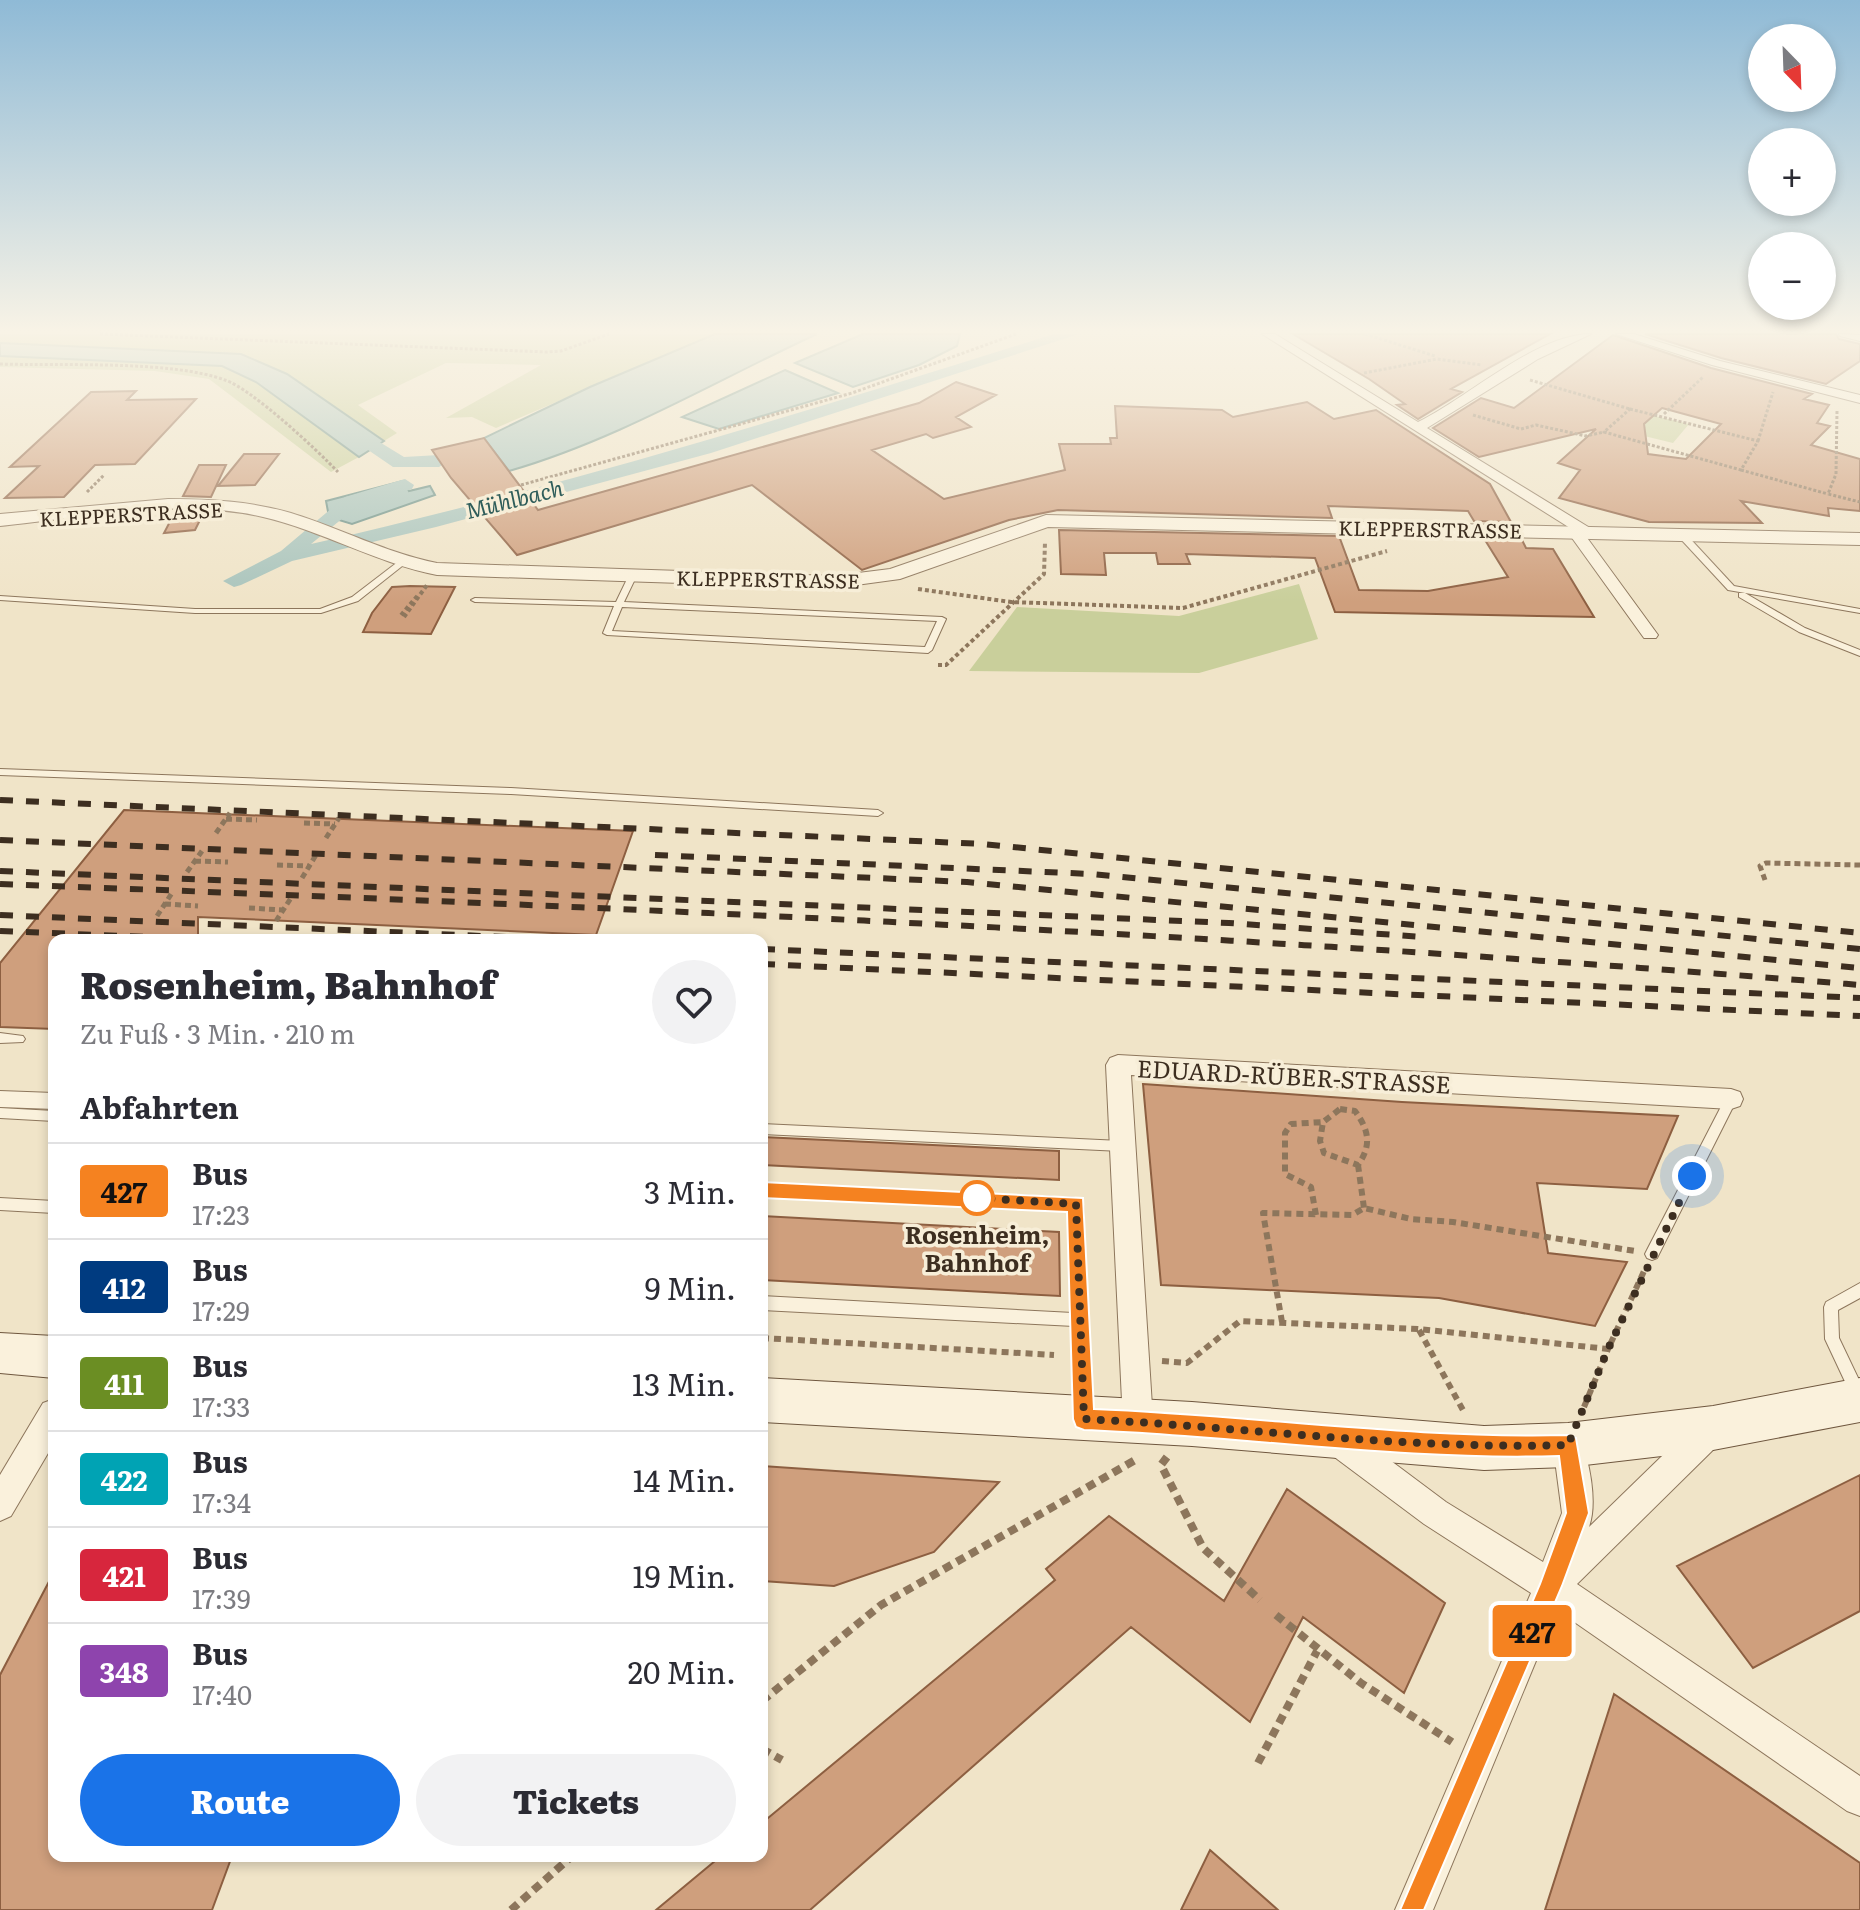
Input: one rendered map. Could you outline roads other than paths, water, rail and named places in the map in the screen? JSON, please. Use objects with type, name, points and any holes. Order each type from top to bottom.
[{"type":"main road","points":[[0,1353],[48,1357]]},
{"type":"main road","points":[[768,1400],[1084,1419],[1139,1440],[1192,1424],[1484,1448],[1568,1445],[1713,1428],[1860,1399]]},
{"type":"street","points":[[1413,423],[1580,531],[1650,635]]},
{"type":"street","points":[[1419,427],[1427,423]]},
{"type":"street","name":"KLEPPERSTRASSE","points":[[0,520],[159,507],[216,506],[261,510],[311,525],[402,563],[450,570],[862,581],[893,575],[1046,521],[1860,539]]},
{"type":"street","name":"EDUARD-RÜBER-STRASSE","points":[[1139,1440],[1118,1065],[1225,1080],[1731,1099]]},
{"type":"street","points":[[0,1099],[48,1101]]},
{"type":"street","points":[[0,1505],[48,1424]]},
{"type":"street","points":[[1551,1586],[1713,1428]]},
{"type":"street","points":[[1330,1435],[1435,1513],[1551,1586],[1860,1798]]},
{"type":"street","points":[[1414,1910],[1551,1586],[1578,1513],[1568,1445]]},
{"type":"lane","points":[[1680,533],[1731,588],[1802,630],[1860,653]]},
{"type":"lane","points":[[0,598],[195,611],[321,611],[355,599],[402,563]]},
{"type":"lane","points":[[475,600],[619,604],[942,619],[928,650],[607,633],[619,604],[632,577]]},
{"type":"lane","points":[[1731,588],[1860,611]]},
{"type":"lane","points":[[0,772],[511,791],[878,813]]},
{"type":"lane","points":[[0,1038],[19,1039]]},
{"type":"lane","points":[[1652,1254],[1731,1099]]},
{"type":"lane","points":[[0,1113],[48,1116]]},
{"type":"lane","points":[[768,1129],[1122,1146]]},
{"type":"lane","points":[[768,1190],[1076,1204],[1084,1419]]},
{"type":"lane","points":[[0,1204],[48,1207]]},
{"type":"lane","points":[[1860,1290],[1831,1307],[1832,1339],[1860,1399]]},
{"type":"lane","points":[[768,1303],[1080,1320]]},
{"type":"water","points":[[312,423],[358,423],[384,441],[359,457]]},
{"type":"water","points":[[515,423],[633,423],[509,471],[484,438]]},
{"type":"water","points":[[701,423],[738,423],[719,429]]},
{"type":"water","points":[[403,481],[409,491],[430,486],[435,495],[352,524],[329,517],[326,501]]},
{"type":"waterway","name":"Mühlbach","points":[[234,581],[285,556],[429,523],[705,449],[787,423]]},
{"type":"waterway","points":[[342,424],[400,463],[439,461]]},
{"type":"waterway","points":[[291,550],[352,501],[405,485]]},
{"type":"railway","points":[[0,800],[983,844],[1860,933]]},
{"type":"railway","points":[[0,840],[967,882],[1860,968]]},
{"type":"railway","points":[[655,855],[1091,874],[1860,949]]},
{"type":"railway","points":[[0,871],[1229,923],[1423,937]]},
{"type":"railway","points":[[0,884],[931,924],[1396,951],[1860,985]]},
{"type":"railway","points":[[0,915],[436,934]]},
{"type":"railway","points":[[0,931],[74,934]]},
{"type":"railway","points":[[768,949],[1860,998]]},
{"type":"railway","points":[[768,964],[1860,1016]]},
{"type":"place","name":"Rosenheim, Bahnhof","points":[[977,1198]]}]
